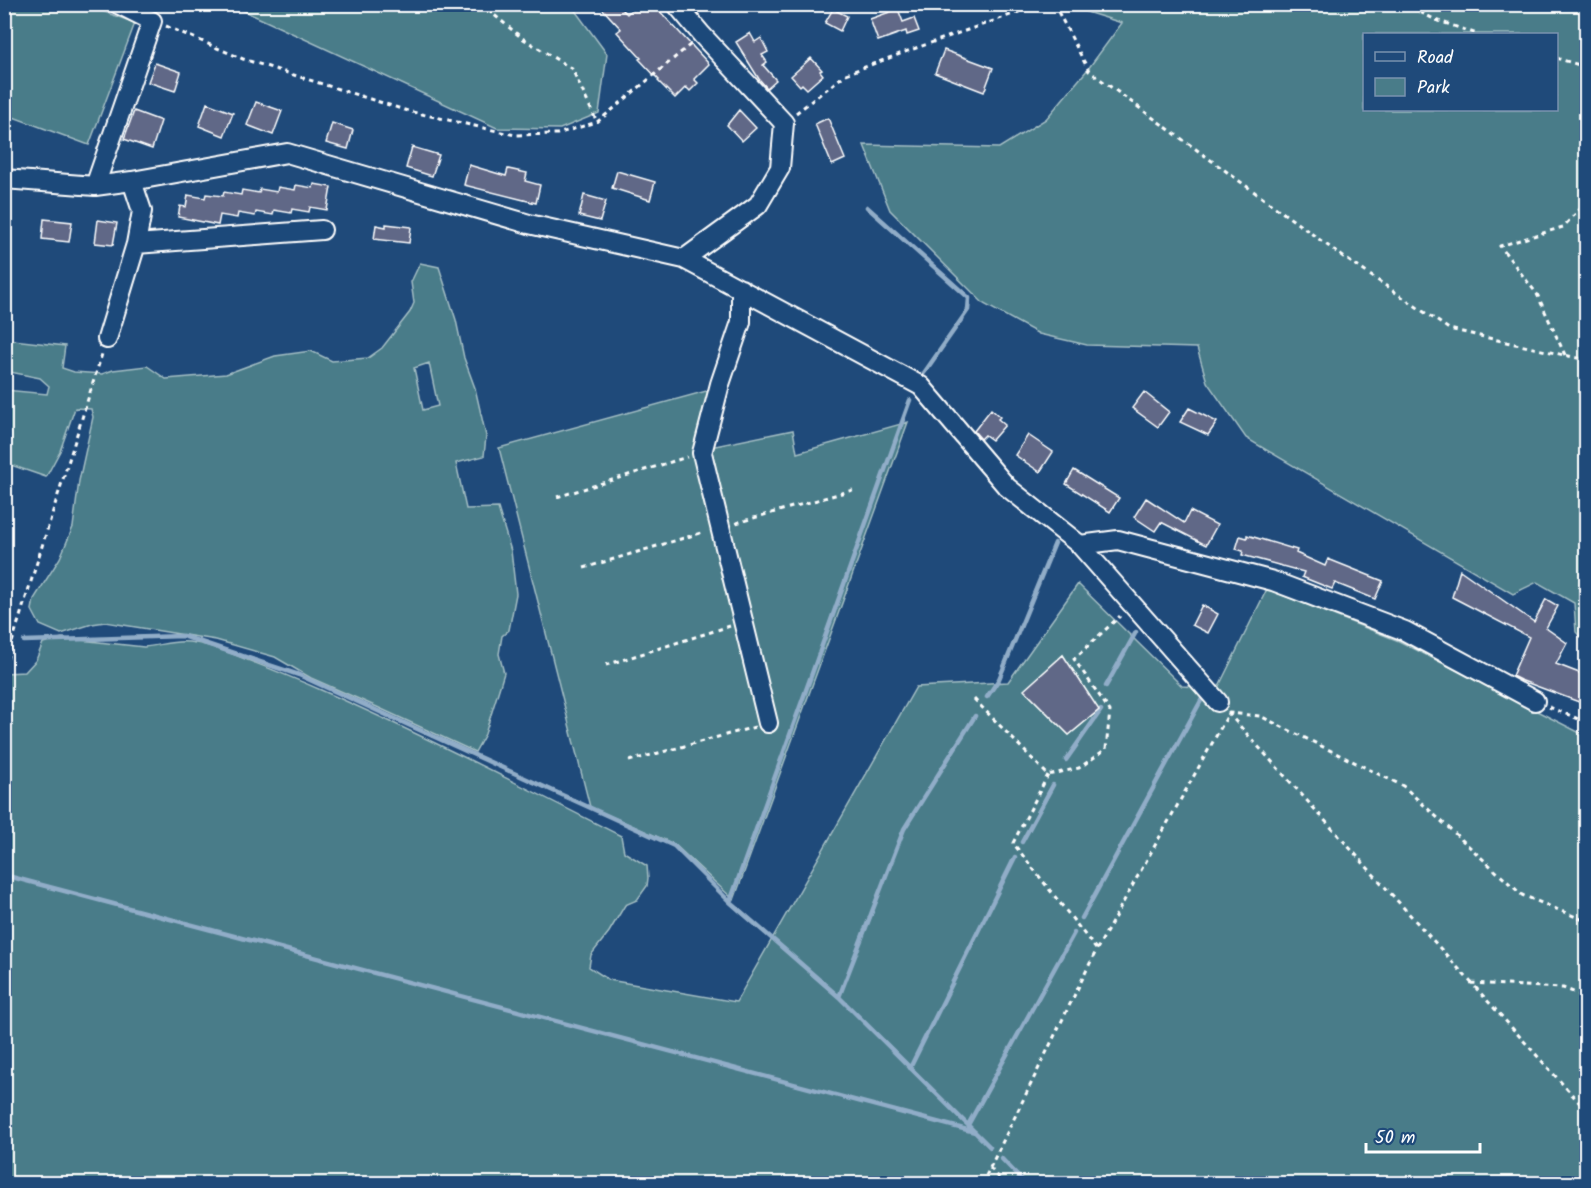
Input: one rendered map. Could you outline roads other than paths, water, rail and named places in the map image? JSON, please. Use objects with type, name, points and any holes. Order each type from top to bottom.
[{"type":"street","points":[[95,186],[152,21],[118,4]]},
{"type":"street","points":[[676,4],[784,123],[780,168],[758,205],[684,260]]},
{"type":"street","points":[[4,179],[95,186],[287,153],[529,224],[684,260],[921,386],[1007,487],[1080,546],[1224,707]]},
{"type":"street","points":[[107,339],[136,244],[142,211],[132,181]]},
{"type":"street","points":[[136,244],[322,230]]},
{"type":"street","points":[[741,289],[741,322],[720,384],[702,453],[768,723]]},
{"type":"street","points":[[1080,546],[1118,540],[1273,581],[1406,631],[1535,702]]},
{"type":"waterway","points":[[867,207],[969,298],[968,310],[924,373]]},
{"type":"waterway","points":[[910,400],[730,902],[839,997],[990,1147]]},
{"type":"waterway","points":[[987,697],[999,679],[1055,543]]},
{"type":"waterway","points":[[1106,686],[1136,632]]},
{"type":"waterway","points":[[24,641],[183,636],[299,675],[674,846],[730,902]]},
{"type":"waterway","points":[[1082,918],[1203,697]]},
{"type":"waterway","points":[[1066,760],[1101,710]]},
{"type":"waterway","points":[[839,997],[904,829],[975,716]]},
{"type":"waterway","points":[[1022,842],[1053,785]]},
{"type":"waterway","points":[[910,1068],[1015,857]]},
{"type":"waterway","points":[[4,875],[975,1132]]},
{"type":"waterway","points":[[968,1125],[1074,933]]},
{"type":"waterway","points":[[1001,1158],[1026,1184]]}]
